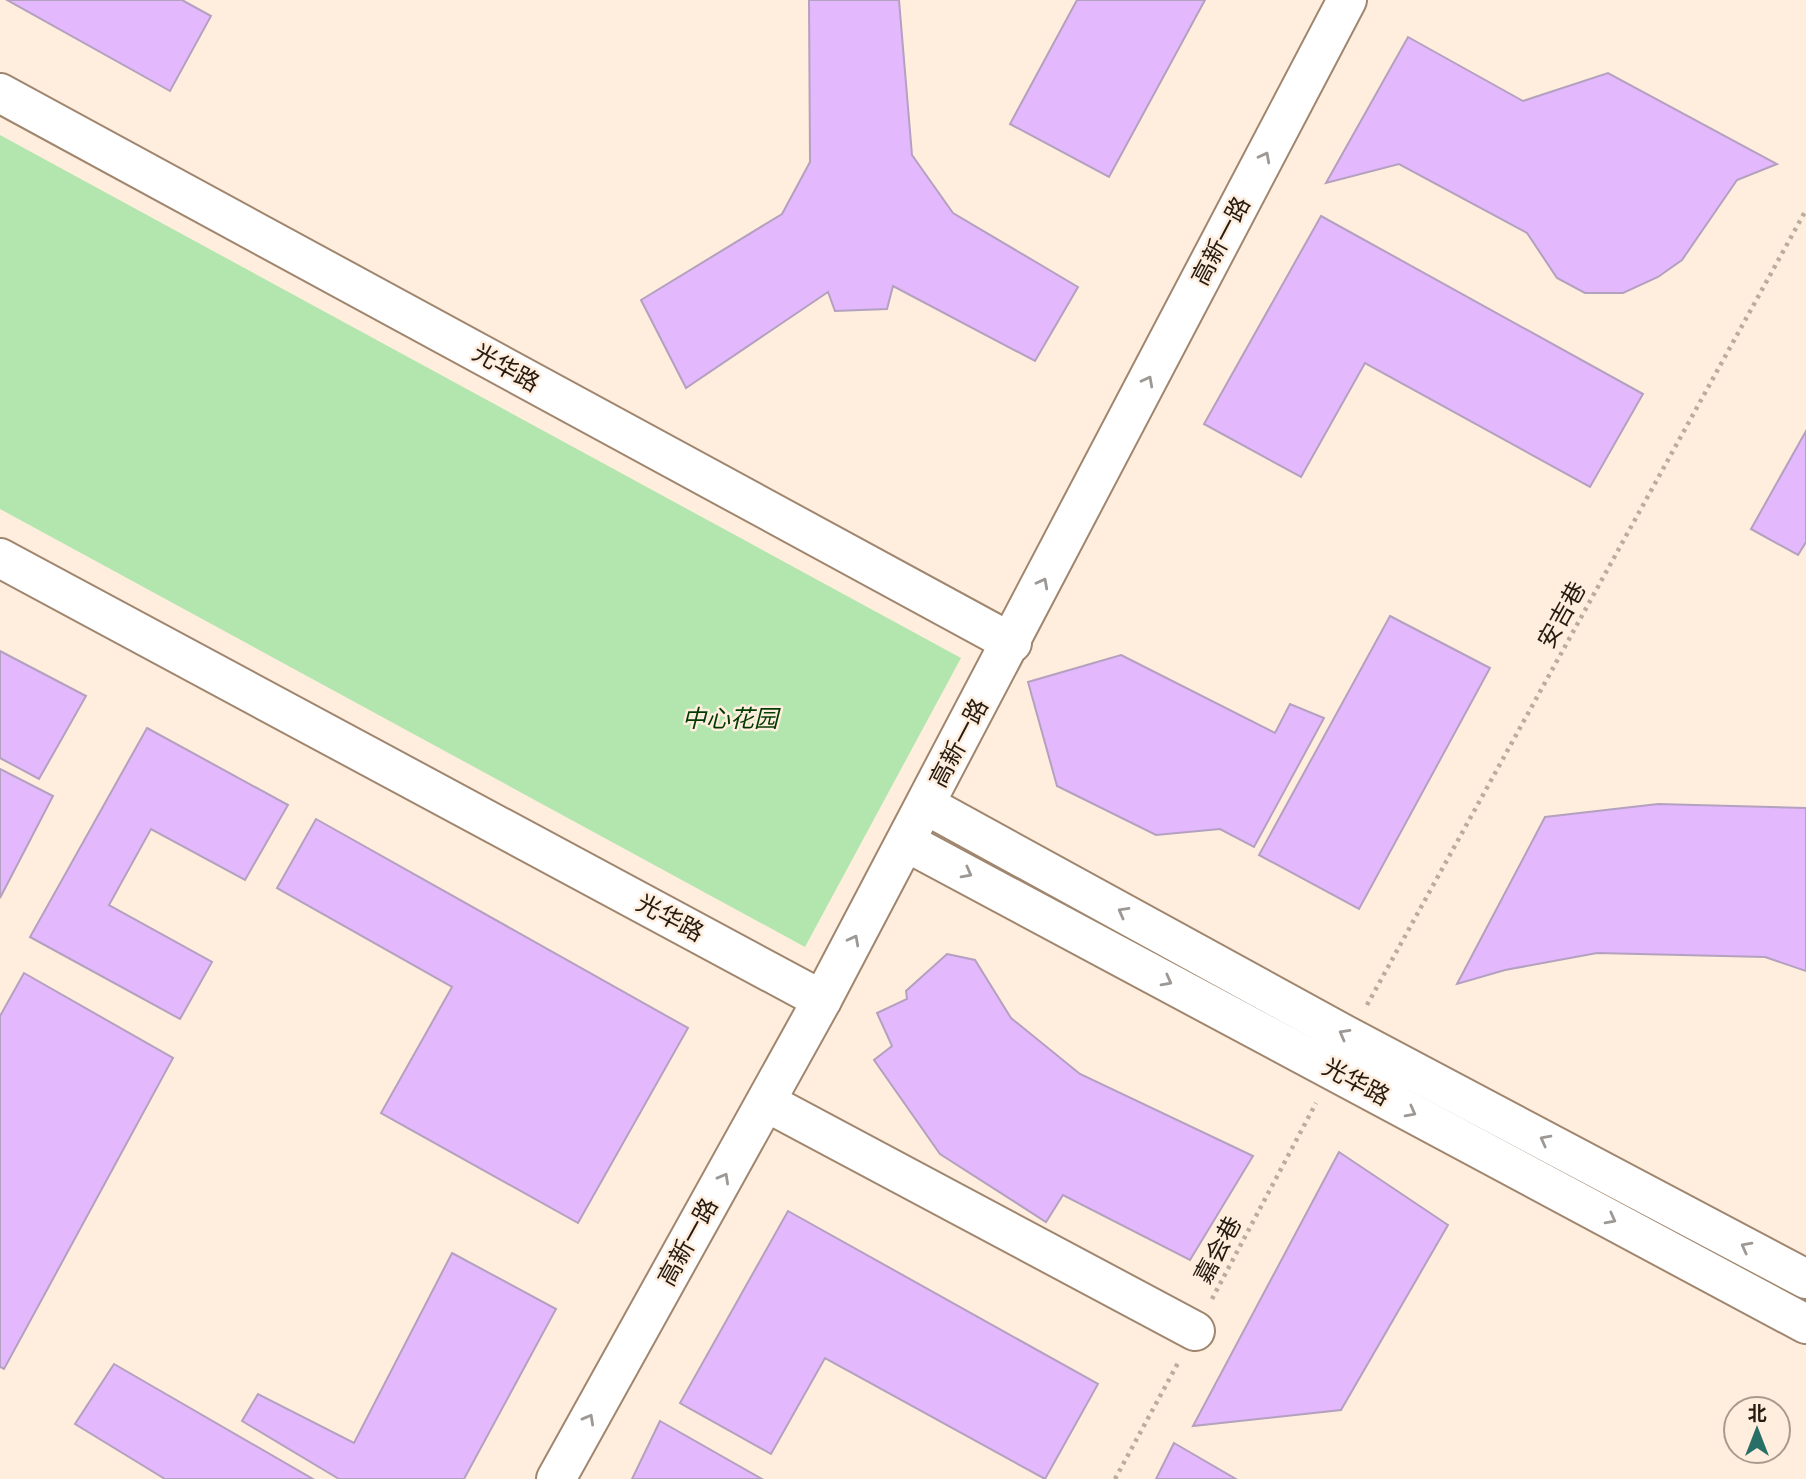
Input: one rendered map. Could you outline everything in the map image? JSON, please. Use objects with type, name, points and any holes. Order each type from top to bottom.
[{"type":"street","name":"高新一路","points":[[556,1479],[822,1000],[1012,643],[1347,0]]},
{"type":"street","name":"光华路","points":[[0,93],[1012,643]]},
{"type":"street","name":"光华路","points":[[0,558],[822,1000]]},
{"type":"street","name":"光华路","points":[[926,805],[1341,1053],[1806,1324]]},
{"type":"street","name":"光华路","points":[[906,842],[1806,1279]]},
{"type":"street","points":[[766,1102],[1195,1331]]},
{"type":"path","name":"安吉巷","points":[[1341,1053],[1806,210]]},
{"type":"path","name":"嘉会巷","points":[[1115,1479],[1341,1053]]},
{"type":"green space","name":"中心花园","points":[[0,135],[961,658],[805,947],[0,509]]},
{"type":"building","points":[[7,0],[182,0],[211,16],[170,91]]},
{"type":"building","points":[[809,0],[899,0],[912,155],[953,213],[1078,287],[1035,361],[893,286],[887,309],[835,311],[828,292],[686,388],[641,300],[782,214],[810,162]]},
{"type":"building","points":[[1077,0],[1205,0],[1109,177],[1010,124]]},
{"type":"building","points":[[1408,37],[1523,101],[1608,73],[1777,164],[1737,180],[1682,260],[1658,277],[1623,293],[1585,293],[1557,278],[1527,233],[1399,164],[1326,183]]},
{"type":"building","points":[[1321,216],[1643,394],[1590,487],[1365,363],[1301,477],[1204,424]]},
{"type":"building","points":[[1806,431],[1806,542],[1798,555],[1751,529]]},
{"type":"building","points":[[1390,616],[1490,668],[1359,909],[1259,855]]},
{"type":"building","points":[[0,651],[86,696],[39,779],[0,758]]},
{"type":"building","points":[[1121,655],[1275,733],[1290,704],[1324,718],[1254,847],[1220,829],[1156,835],[1057,786],[1028,682]]},
{"type":"building","points":[[147,728],[288,805],[245,880],[151,829],[109,905],[212,962],[180,1019],[30,937]]},
{"type":"building","points":[[0,769],[53,796],[0,898]]},
{"type":"building","points":[[1658,804],[1806,808],[1806,971],[1765,957],[1597,953],[1505,970],[1457,984],[1545,817]]},
{"type":"building","points":[[316,819],[688,1028],[578,1223],[381,1113],[452,987],[277,888]]},
{"type":"building","points":[[947,954],[975,960],[1011,1018],[1080,1074],[1253,1156],[1190,1260],[1063,1195],[1046,1222],[940,1154],[874,1060],[892,1046],[877,1013],[907,999],[906,991]]},
{"type":"building","points":[[24,973],[173,1058],[4,1369],[0,1367],[0,1016]]},
{"type":"building","points":[[1339,1152],[1448,1225],[1341,1410],[1193,1426]]},
{"type":"building","points":[[788,1211],[1098,1384],[1045,1479],[825,1358],[771,1454],[680,1403]]},
{"type":"building","points":[[452,1253],[556,1309],[464,1479],[339,1479],[242,1421],[258,1394],[354,1443]]},
{"type":"building","points":[[114,1364],[313,1479],[165,1479],[75,1424]]},
{"type":"building","points":[[660,1421],[762,1479],[632,1479]]},
{"type":"building","points":[[1174,1443],[1236,1479],[1156,1479]]}]
